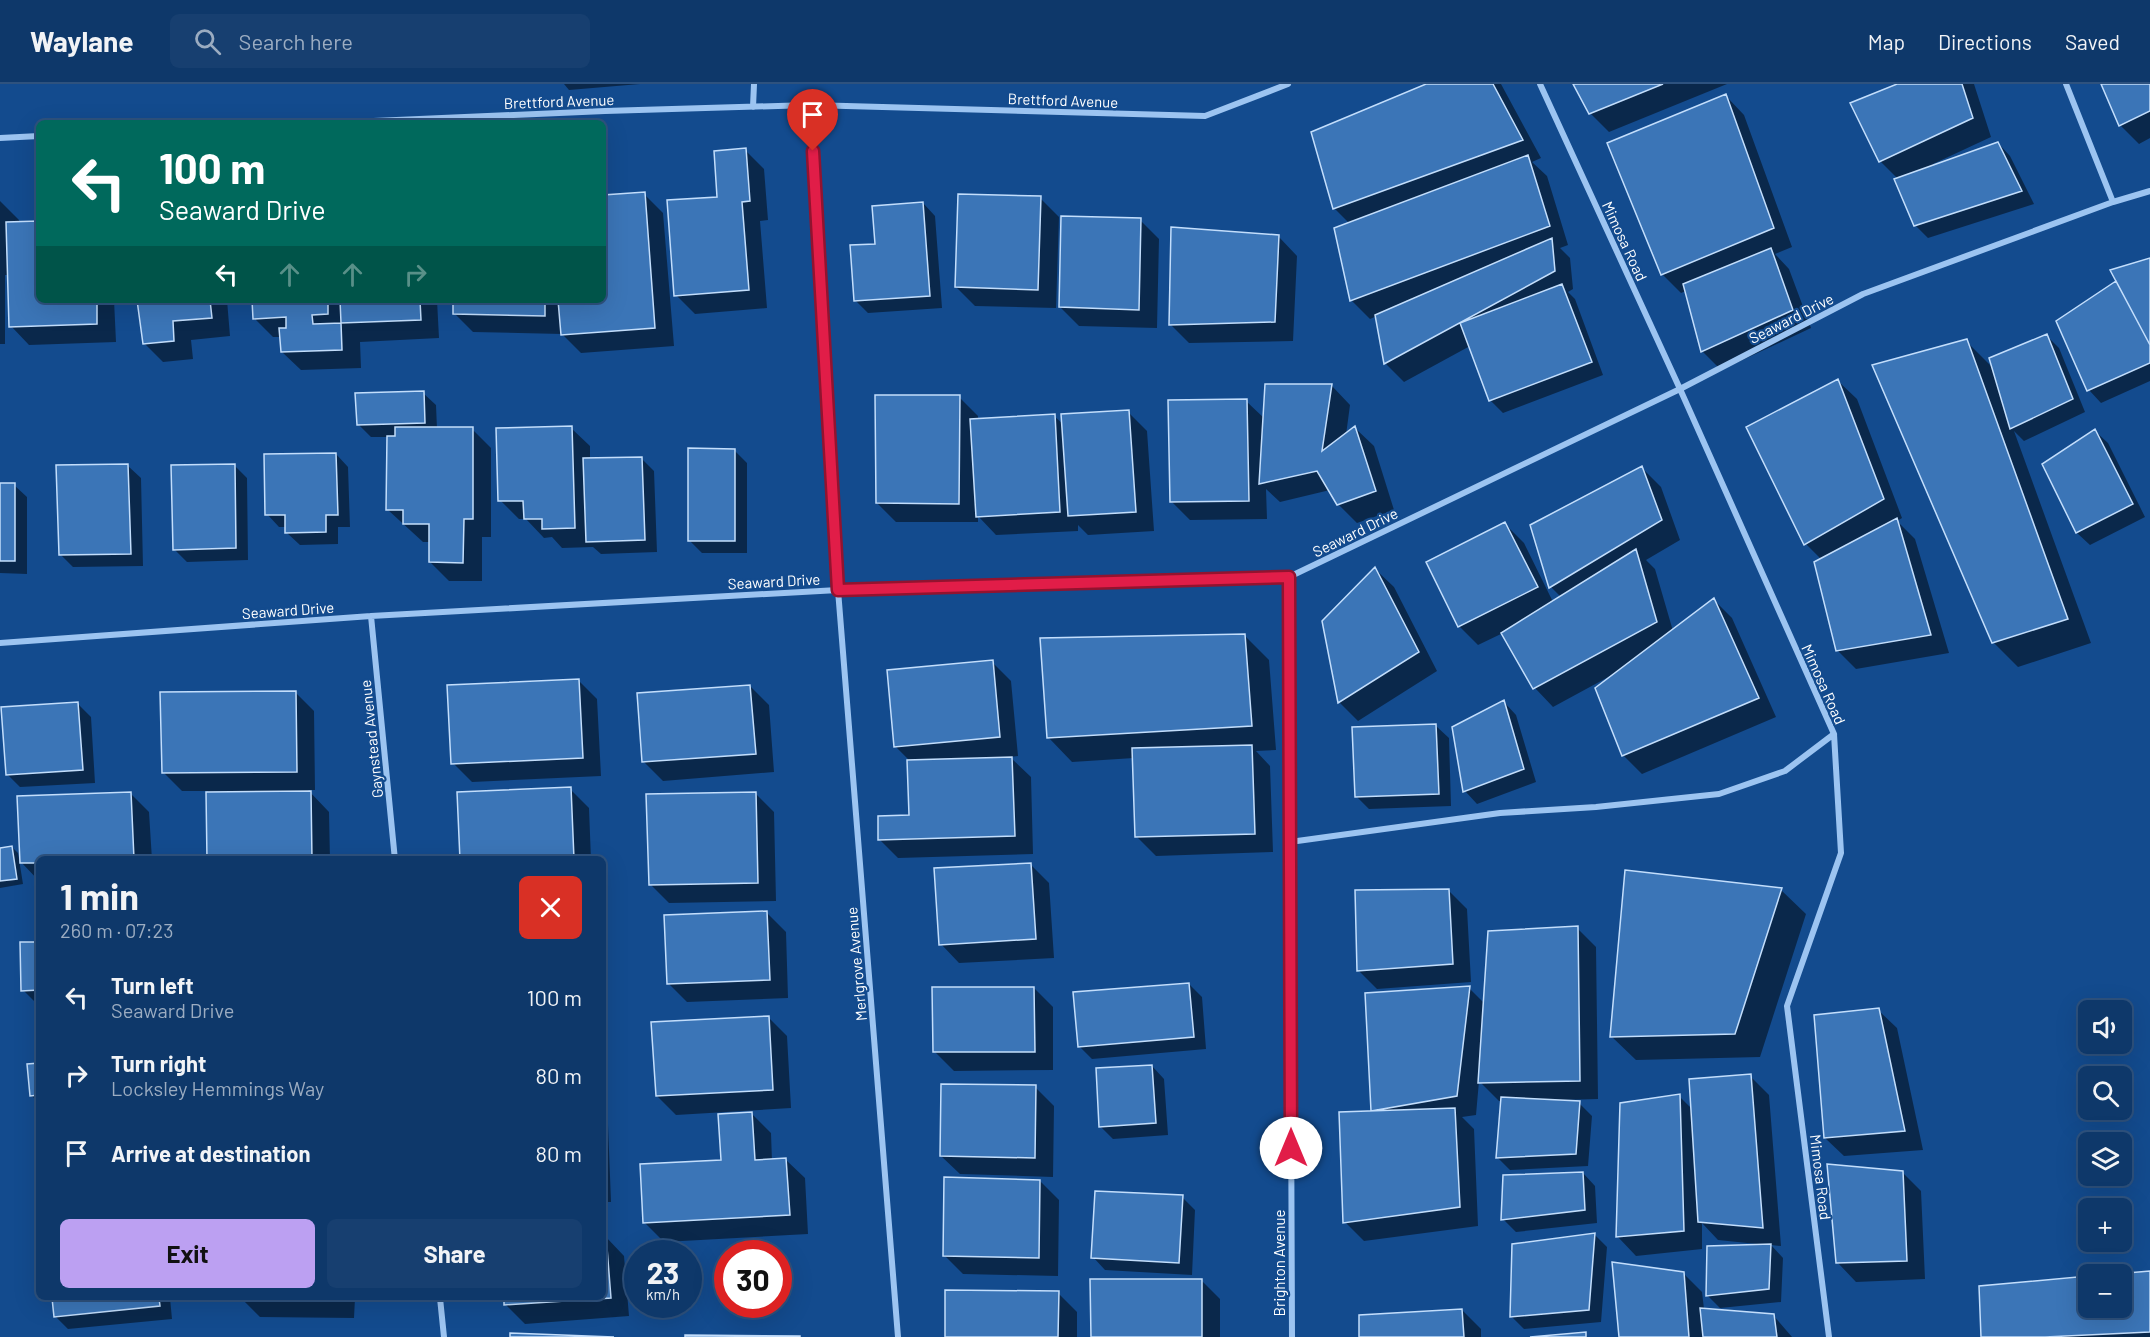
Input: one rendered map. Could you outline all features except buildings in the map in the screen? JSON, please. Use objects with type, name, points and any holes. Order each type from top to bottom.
[{"type":"street","points":[[753,107],[754,84]]},
{"type":"street","name":"Brettford Avenue","points":[[397,120],[810,105],[1205,116],[1288,84]]},
{"type":"street","name":"Mimosa Road","points":[[1540,84],[1680,389],[1834,734],[1841,853],[1787,1006],[1829,1337]]},
{"type":"street","points":[[2066,84],[2113,202]]},
{"type":"street","name":"Merlgrove Avenue","points":[[810,105],[838,590],[898,1337]]},
{"type":"street","points":[[0,138],[36,136]]},
{"type":"street","name":"Seaward Drive","points":[[0,643],[371,616],[838,590],[1289,577],[1680,389],[1863,294],[2113,202],[2150,191]]},
{"type":"street","name":"Brighton Avenue","points":[[1289,577],[1292,1337]]},
{"type":"street","name":"Gaynstead Avenue","points":[[371,616],[395,856]]},
{"type":"street","points":[[1290,842],[1500,813],[1596,807],[1719,794],[1785,771],[1834,734]]},
{"type":"street","points":[[440,1300],[444,1337]]},
{"type":"route","points":[[813,151],[838,590],[1289,577],[1291,1148]]}]
